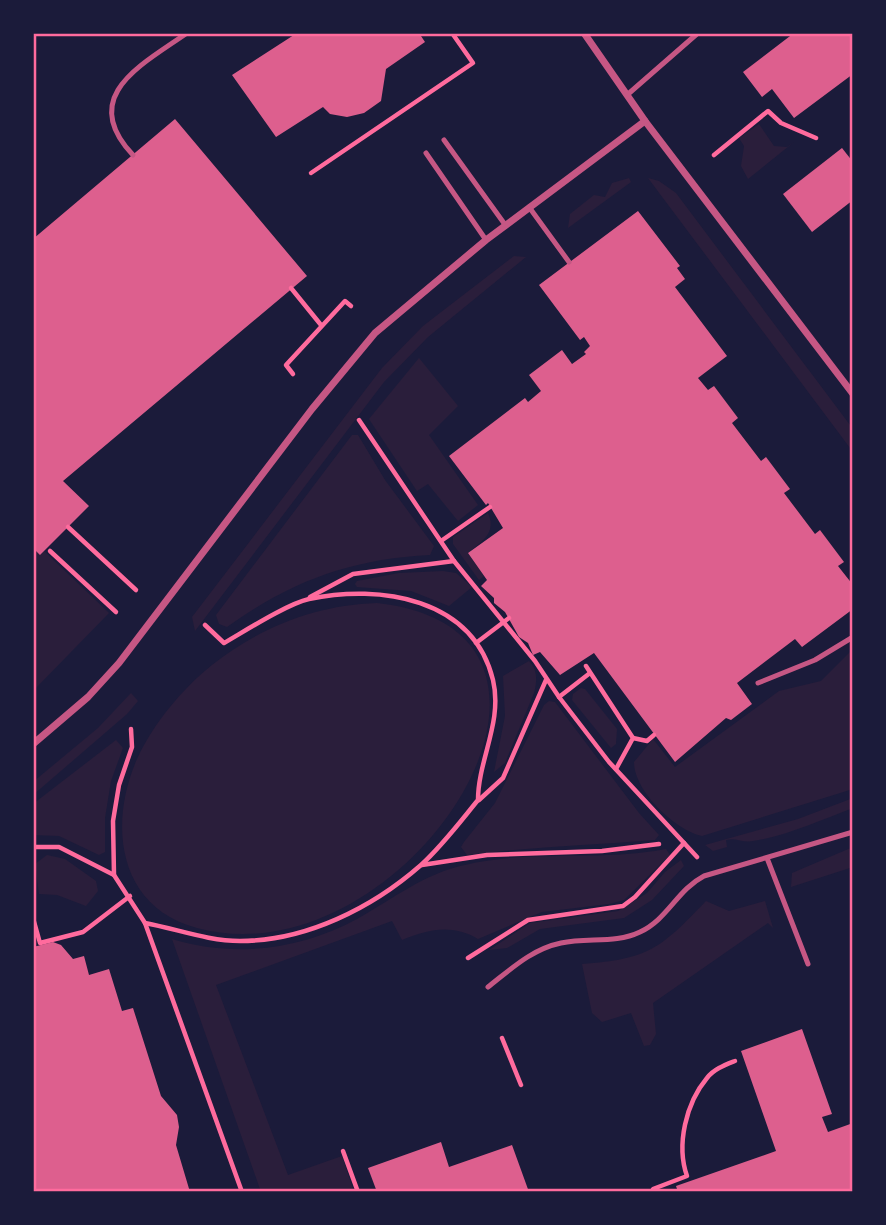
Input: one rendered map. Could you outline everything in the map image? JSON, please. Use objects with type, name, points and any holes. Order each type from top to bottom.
[{"type":"street","points":[[584,33],[645,121],[853,394]]},
{"type":"street","points":[[33,744],[88,697],[119,663],[312,409],[368,341],[424,290],[486,240],[594,162],[645,121]]},
{"type":"lane","points":[[133,155],[117,136],[112,123],[111,109],[116,93],[123,78],[187,33]]},
{"type":"lane","points":[[627,95],[698,33]]},
{"type":"lane","points":[[444,140],[506,226]]},
{"type":"lane","points":[[426,153],[486,240]]},
{"type":"lane","points":[[529,207],[569,262]]},
{"type":"lane","points":[[758,683],[815,660],[853,637]]},
{"type":"lane","points":[[488,986],[527,957],[550,945],[623,939],[642,931],[661,918],[683,890],[694,882],[853,832]]},
{"type":"lane","points":[[767,858],[808,964]]},
{"type":"path","points":[[311,173],[472,62],[452,33]]},
{"type":"path","points":[[714,155],[768,111],[781,123],[816,138]]},
{"type":"path","points":[[292,288],[321,325]]},
{"type":"path","points":[[293,374],[286,365],[341,302],[345,300],[351,306]]},
{"type":"path","points":[[359,420],[454,561],[535,661],[559,697],[616,769],[696,856]]},
{"type":"path","points":[[441,541],[490,507]]},
{"type":"path","points":[[68,527],[136,590]]},
{"type":"path","points":[[50,551],[116,612]]},
{"type":"path","points":[[205,625],[224,643],[353,574],[454,561]]},
{"type":"path","points":[[307,599],[385,594],[425,603],[457,620],[482,649],[494,682],[494,729],[478,785],[478,800]]},
{"type":"path","points":[[476,643],[509,618]]},
{"type":"path","points":[[586,666],[633,738],[646,741],[654,735]]},
{"type":"path","points":[[559,697],[590,673]]},
{"type":"path","points":[[145,923],[198,936],[240,941],[288,936],[326,924],[358,908],[421,865],[478,800],[503,778],[546,680]]},
{"type":"path","points":[[114,875],[113,821],[119,785],[132,747],[131,729]]},
{"type":"path","points":[[616,769],[633,738]]},
{"type":"path","points":[[468,958],[528,920],[623,906],[635,897],[684,843]]},
{"type":"path","points":[[421,865],[508,853],[602,851],[659,844]]},
{"type":"path","points":[[33,847],[59,847],[114,875],[130,896],[145,923],[242,1192]]},
{"type":"path","points":[[33,918],[40,943],[83,932],[130,896]]},
{"type":"path","points":[[502,1038],[521,1085]]},
{"type":"path","points":[[653,1189],[687,1176],[680,1158],[687,1115],[707,1078],[735,1061]]},
{"type":"path","points":[[344,1151],[358,1192]]},
{"type":"shaded area","points":[[759,124],[774,146],[787,147],[794,142],[748,179],[741,166],[744,146],[739,138]]},
{"type":"shaded area","points":[[629,178],[631,182],[568,228],[570,214],[594,195],[605,197],[612,183]]},
{"type":"shaded area","points":[[648,178],[659,181],[676,193],[853,429],[853,452]]},
{"type":"shaded area","points":[[514,256],[526,257],[428,337],[384,382],[195,631],[192,617],[382,368],[423,326]]},
{"type":"shaded area","points":[[419,358],[458,406],[429,435],[478,505],[458,521],[428,484],[417,491],[369,419]]},
{"type":"shaded area","points":[[352,435],[358,435],[385,480],[434,546],[430,555],[374,561],[323,575],[275,597],[227,627],[219,624],[216,615]]},
{"type":"shaded area","points":[[488,513],[491,526],[487,536],[468,553],[484,576],[479,580],[453,544],[453,537]]},
{"type":"shaded area","points":[[33,548],[40,555],[44,551],[109,613],[33,691]]},
{"type":"shaded area","points":[[399,573],[456,573],[472,587],[449,606],[411,591],[357,587],[355,584],[357,581]]},
{"type":"shaded area","points":[[377,603],[451,627],[485,673],[487,733],[460,797],[412,857],[349,905],[275,931],[197,928],[171,917],[150,902],[136,883],[122,836],[128,784],[151,733],[190,685],[212,665],[249,640],[311,613]]},
{"type":"shaded area","points":[[853,649],[853,789],[702,836],[680,826],[648,797],[636,773],[634,762],[653,739],[675,767],[779,691],[821,681]]},
{"type":"shaded area","points":[[529,661],[536,676],[534,693],[505,763],[494,772],[505,716],[503,676]]},
{"type":"shaded area","points":[[581,688],[585,689],[617,729],[616,744],[611,748],[572,700],[573,694]]},
{"type":"shaded area","points":[[131,693],[138,701],[127,714],[33,795],[33,782],[98,728]]},
{"type":"shaded area","points":[[549,701],[555,702],[639,813],[659,835],[655,840],[467,855],[461,847],[495,803],[544,705]]},
{"type":"shaded area","points":[[116,740],[123,748],[111,781],[105,818],[105,852],[99,855],[59,836],[33,835],[33,804]]},
{"type":"shaded area","points":[[853,798],[853,808],[791,832],[753,841],[726,840],[727,847],[713,851],[705,845],[798,819]]},
{"type":"shaded area","points":[[853,847],[853,867],[791,887],[792,873]]},
{"type":"shaded area","points":[[666,849],[670,855],[624,900],[542,912],[478,939],[459,931],[440,930],[402,940],[392,921],[216,985],[288,1175],[342,1156],[354,1192],[261,1192],[172,939],[219,948],[266,948],[290,944],[335,930],[435,874],[465,865],[540,856],[616,855]]},
{"type":"shaded area","points":[[47,855],[65,859],[96,881],[98,891],[86,906],[57,895],[39,894],[35,864]]},
{"type":"shaded area","points":[[681,860],[684,866],[652,900],[624,918],[540,929],[507,948],[489,950],[530,923],[618,911],[647,893],[665,872]]},
{"type":"shaded area","points":[[706,901],[729,911],[765,901],[773,928],[768,923],[653,1003],[656,1034],[650,1045],[644,1046],[631,1013],[602,1022],[592,1013],[582,964],[623,959],[652,949],[677,930]]},
{"type":"building","points":[[297,33],[419,33],[425,42],[386,69],[381,101],[364,113],[347,117],[330,114],[323,107],[276,137],[232,75]]},
{"type":"building","points":[[794,33],[853,33],[853,74],[794,118],[772,89],[762,97],[743,72]]},
{"type":"building","points":[[175,119],[307,276],[63,481],[89,506],[40,555],[33,548],[33,239]]},
{"type":"building","points":[[842,148],[853,162],[853,200],[812,232],[783,194]]},
{"type":"building","points":[[638,211],[680,266],[677,268],[685,279],[675,287],[727,356],[698,378],[708,390],[714,386],[738,418],[732,423],[761,461],[766,457],[790,489],[784,493],[815,534],[820,530],[844,562],[838,566],[853,585],[853,609],[802,647],[795,639],[737,683],[752,704],[731,720],[726,718],[675,762],[594,653],[560,675],[540,652],[533,655],[528,643],[519,637],[505,612],[481,586],[487,580],[468,553],[503,528],[488,503],[486,505],[449,456],[525,398],[528,402],[541,391],[529,375],[562,350],[572,364],[586,354],[584,352],[590,346],[584,337],[580,340],[539,285]]},
{"type":"building","points":[[53,942],[61,945],[73,959],[84,956],[89,975],[109,969],[122,1011],[133,1008],[161,1096],[177,1115],[179,1127],[176,1145],[190,1192],[33,1192],[33,947]]},
{"type":"building","points":[[802,1029],[832,1114],[822,1117],[828,1132],[853,1123],[853,1192],[678,1192],[676,1186],[776,1151],[741,1051]]},
{"type":"building","points":[[441,1142],[449,1167],[512,1145],[529,1192],[377,1192],[368,1168]]}]
